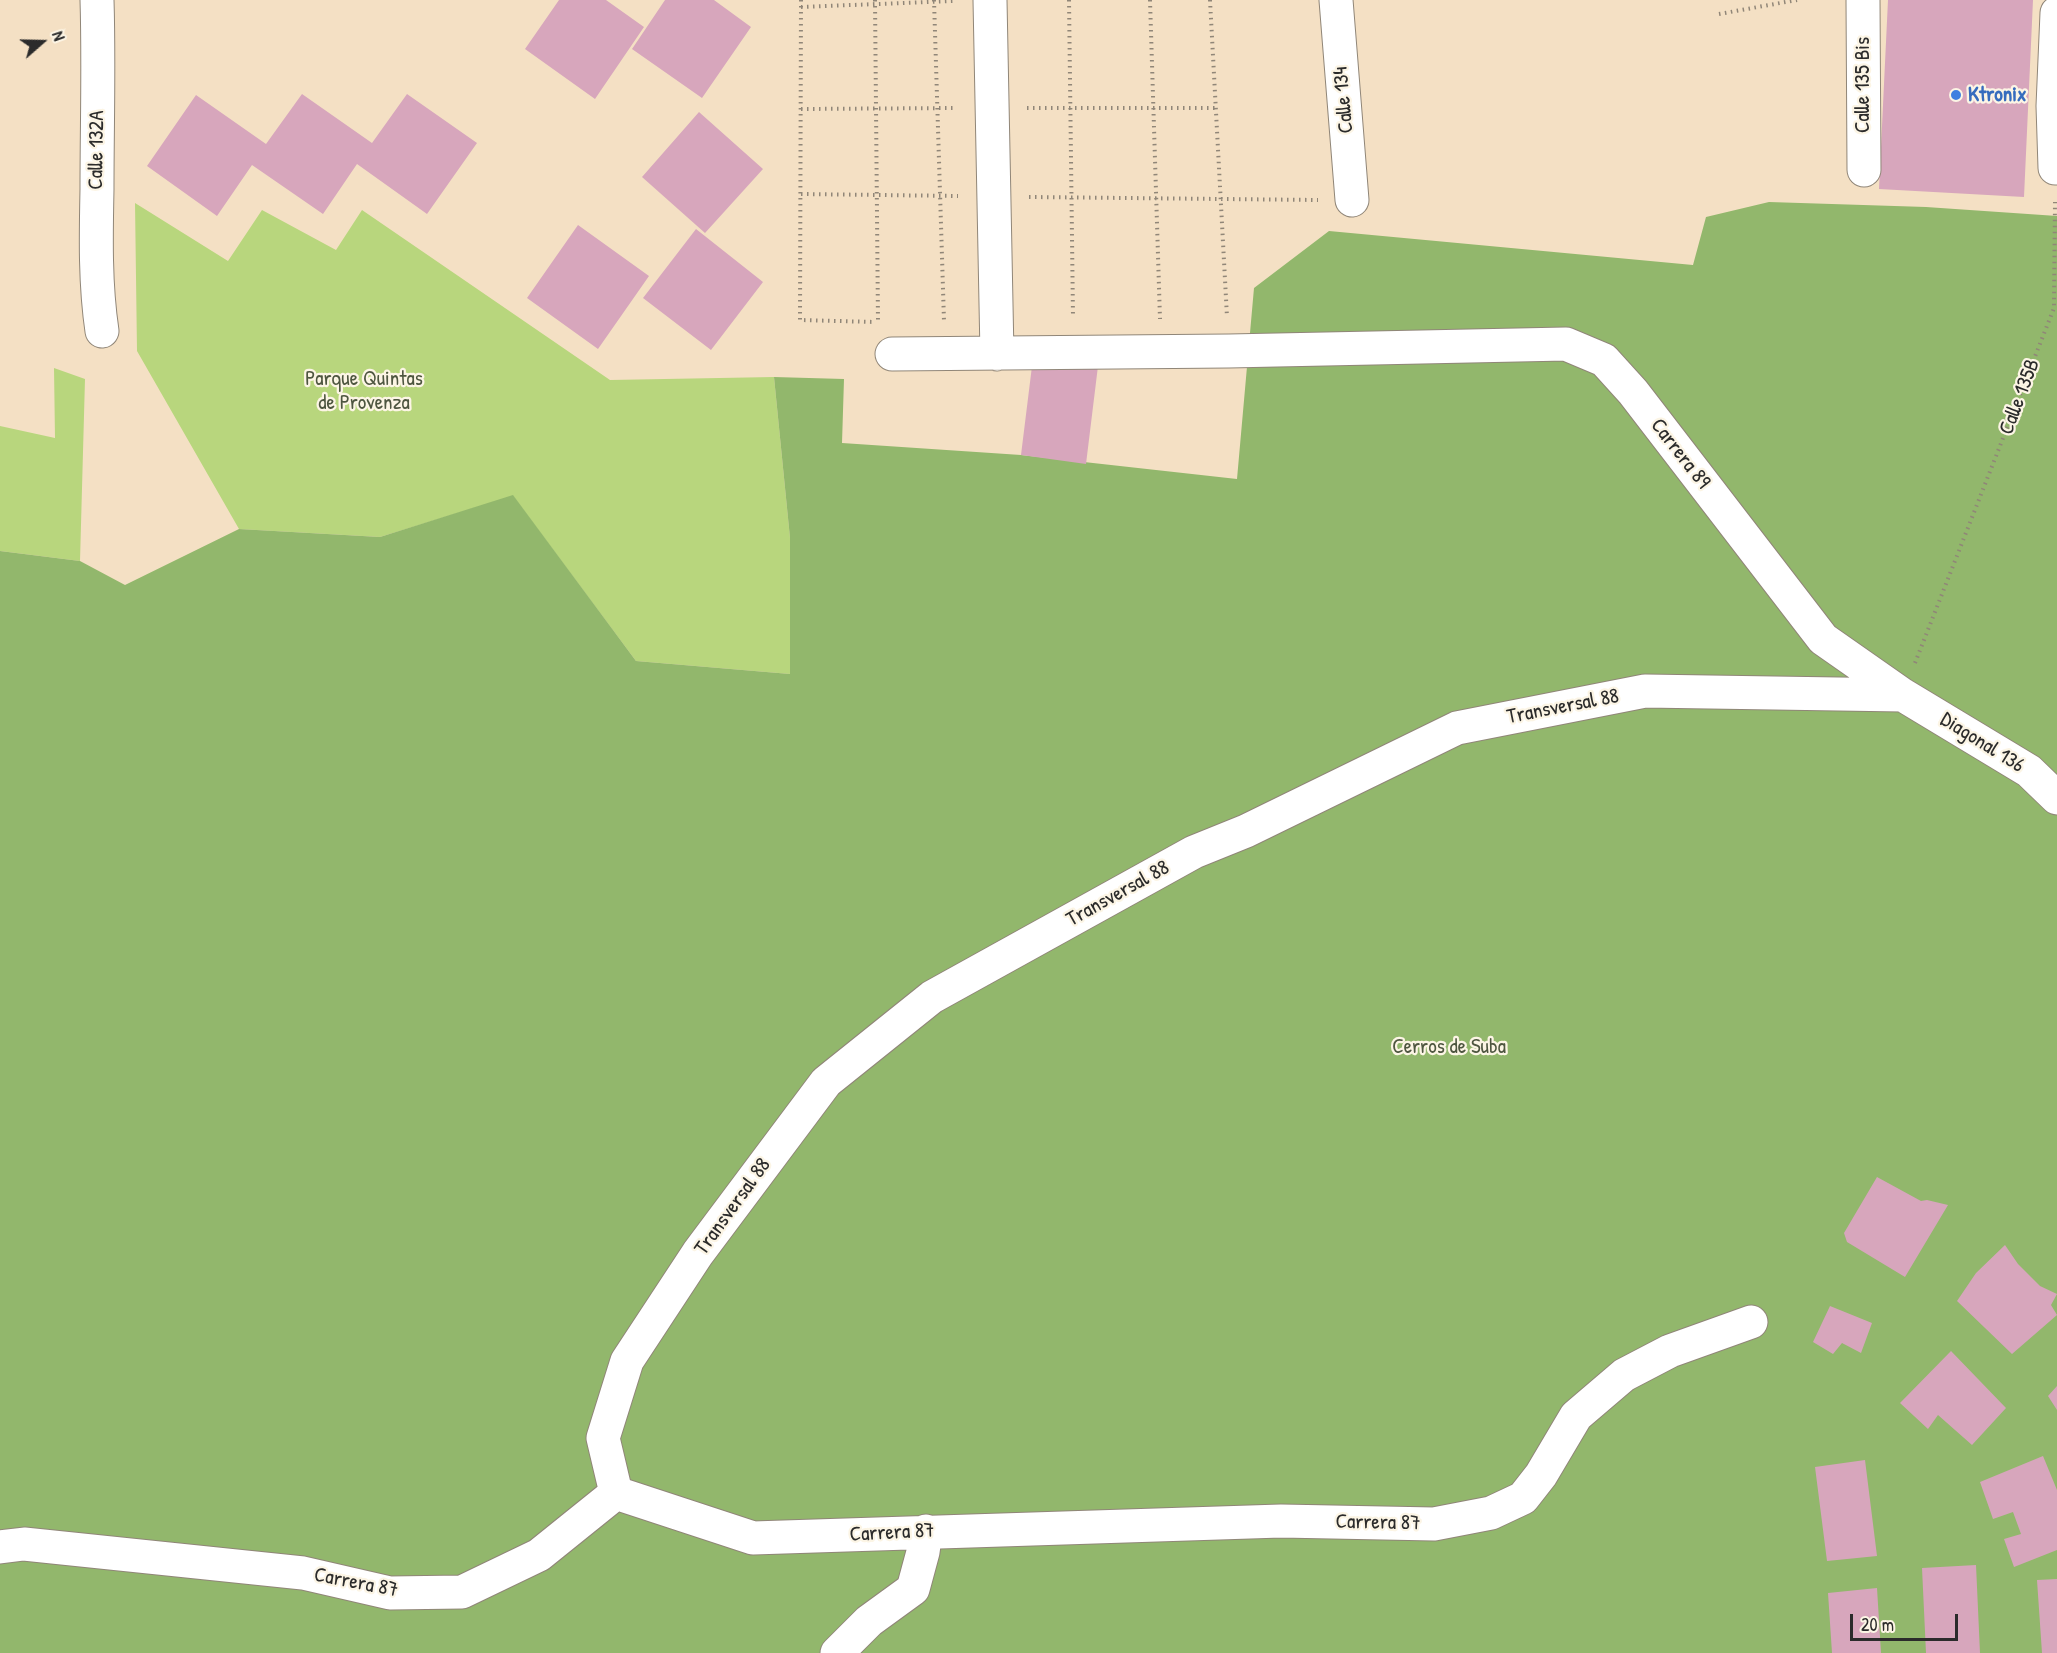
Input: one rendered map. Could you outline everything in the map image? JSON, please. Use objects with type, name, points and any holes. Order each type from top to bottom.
[{"type":"street","name":"Calle 132A","points":[[97,0],[100,315]]},
{"type":"street","points":[[990,0],[997,354]]},
{"type":"street","name":"Calle 134","points":[[1336,0],[1352,200]]},
{"type":"street","name":"Calle 135 Bis","points":[[1863,0],[1864,170]]},
{"type":"street","points":[[2055,168],[2053,106],[2057,13]]},
{"type":"street","name":"Carrera 89","points":[[892,354],[1397,349],[1566,344],[1604,360],[1633,392],[1823,639],[1903,695]]},
{"type":"street","name":"Transversal 88","points":[[616,1493],[603,1438],[627,1361],[698,1253],[826,1082],[932,997],[1194,852],[1246,831],[1457,729],[1645,691],[1903,695]]},
{"type":"street","name":"Diagonal 136","points":[[1903,695],[2029,771],[2057,798]]},
{"type":"street","name":"Carrera 87","points":[[0,1547],[24,1545],[303,1573],[390,1593],[462,1592],[539,1555],[616,1493],[753,1538],[1281,1521],[1434,1524],[1491,1513],[1523,1498],[1541,1474],[1576,1416],[1624,1375],[1670,1351],[1751,1322]]},
{"type":"street","points":[[837,1653],[870,1621],[912,1589],[924,1552],[926,1531]]},
{"type":"path","points":[[800,320],[801,0]]},
{"type":"path","points":[[801,7],[956,0]]},
{"type":"path","points":[[1069,0],[1073,321]]},
{"type":"path","points":[[1150,0],[1160,324]]},
{"type":"path","points":[[1210,0],[1220,199],[1239,351]]},
{"type":"path","points":[[1719,14],[1797,0]]},
{"type":"path","points":[[934,1],[944,321]]},
{"type":"path","points":[[875,2],[878,322]]},
{"type":"path","name":"Calle 135B","points":[[1903,695],[2054,308],[2055,168]]},
{"type":"path","points":[[801,194],[1352,200]]},
{"type":"green space","name":"Cerros de Suba","points":[[1769,202],[1926,207],[2057,216],[2057,1653],[0,1653],[0,551],[80,561],[125,585],[239,529],[380,537],[513,495],[636,661],[790,674],[790,538],[774,377],[844,379],[842,443],[1021,455],[1237,479],[1254,288],[1329,231],[1693,265],[1706,217]]},
{"type":"green space","name":"Parque Quintas de Provenza","points":[[135,203],[228,261],[262,210],[336,250],[362,210],[610,380],[774,377],[790,538],[790,674],[636,661],[513,496],[380,537],[239,529],[137,351]]},
{"type":"green space","points":[[54,368],[85,379],[80,561],[0,551],[0,426],[55,438]]},
{"type":"building","points":[[559,0],[606,0],[644,27],[595,99],[525,49]]},
{"type":"building","points":[[665,0],[714,0],[751,27],[702,98],[632,49]]},
{"type":"building","name":"Ktronix","points":[[1888,0],[2033,0],[2024,197],[1879,189]]},
{"type":"building","points":[[302,94],[372,143],[407,94],[477,143],[427,214],[357,164],[323,214],[252,165],[217,216],[147,166],[196,95],[266,144]]},
{"type":"building","points":[[699,112],[763,169],[705,233],[642,177]]},
{"type":"building","points":[[578,225],[649,276],[598,349],[527,298]]},
{"type":"building","points":[[696,229],[763,282],[711,350],[643,298]]},
{"type":"building","points":[[1033,358],[1098,366],[1086,464],[1021,455]]},
{"type":"building","points":[[1877,1177],[1921,1201],[1927,1200],[1948,1205],[1905,1277],[1847,1242],[1844,1233]]},
{"type":"building","points":[[2005,1245],[2018,1264],[2040,1286],[2057,1294],[2051,1305],[2057,1315],[2012,1354],[1957,1301],[1976,1273]]},
{"type":"building","points":[[1830,1306],[1872,1323],[1861,1353],[1842,1343],[1833,1354],[1813,1342]]},
{"type":"building","points":[[1951,1351],[2006,1408],[1972,1445],[1938,1415],[1928,1429],[1900,1403]]},
{"type":"building","points":[[2057,1386],[2057,1410],[2048,1396]]},
{"type":"building","points":[[2043,1456],[2057,1490],[2057,1550],[2014,1567],[2004,1539],[2021,1534],[2013,1512],[1993,1519],[1980,1482]]},
{"type":"building","points":[[1865,1460],[1877,1556],[1827,1561],[1815,1467]]},
{"type":"building","points":[[1976,1565],[1980,1653],[1926,1653],[1922,1568]]},
{"type":"building","points":[[2057,1579],[2057,1653],[2042,1653],[2037,1580]]},
{"type":"building","points":[[1877,1588],[1881,1653],[1832,1653],[1828,1593]]},
{"type":"place","name":"Ktronix","points":[[1956,95]]}]
